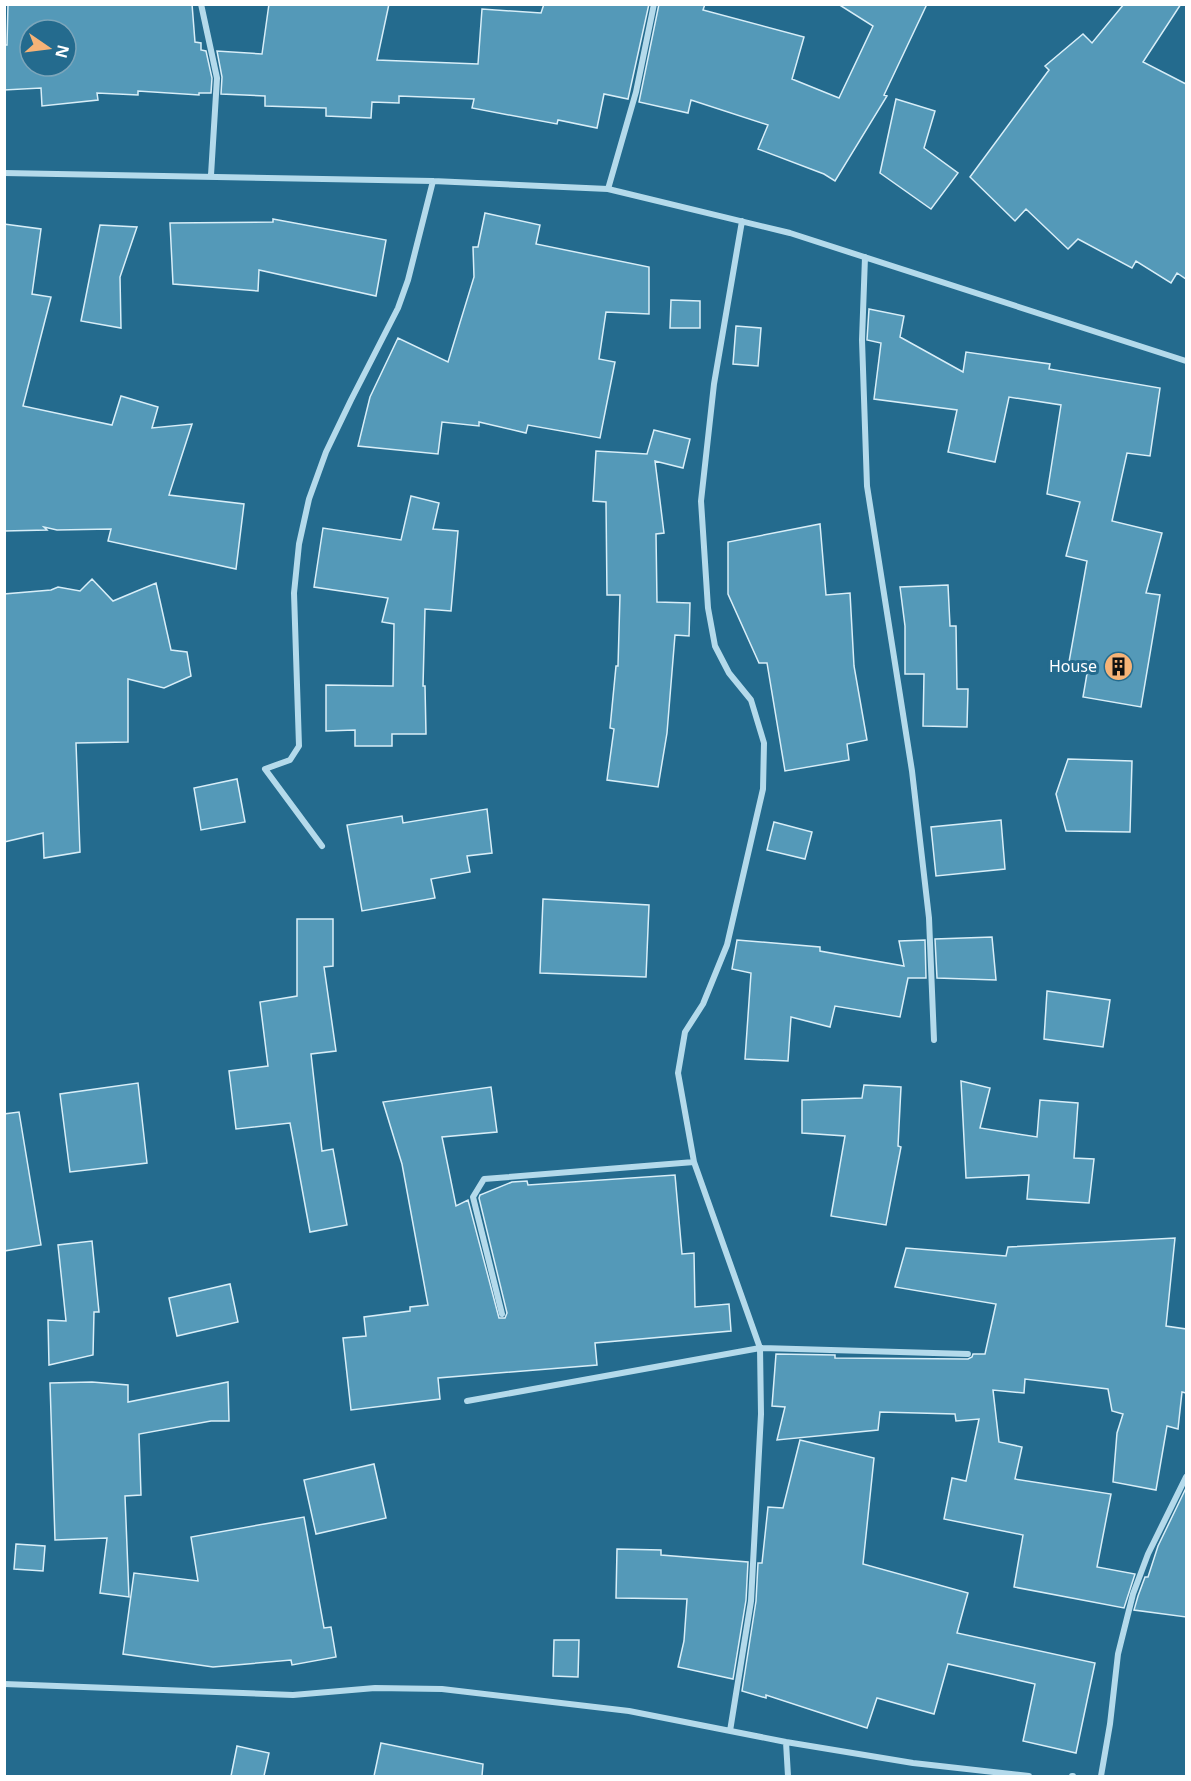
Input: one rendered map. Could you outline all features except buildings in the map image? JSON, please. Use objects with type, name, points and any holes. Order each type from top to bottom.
[{"type":"street","points":[[201,4],[217,78],[211,175]]},
{"type":"street","points":[[608,189],[636,92],[654,4]]},
{"type":"street","points":[[4,173],[211,175],[433,181],[608,189],[790,233],[1186,361]]},
{"type":"street","points":[[322,846],[265,769],[290,760],[299,746],[294,593],[299,544],[309,499],[326,452],[398,308],[408,280],[433,181]]},
{"type":"street","points":[[730,1731],[752,1602],[761,1414],[760,1348],[694,1162],[678,1073],[685,1032],[703,1004],[727,945],[763,789],[764,742],[751,700],[729,673],[715,646],[708,608],[701,501],[714,384],[742,222]]},
{"type":"street","points":[[866,257],[862,340],[867,486],[912,771],[929,918],[934,1040]]},
{"type":"street","points":[[502,1314],[473,1197],[484,1179],[694,1162]]},
{"type":"street","points":[[466,1401],[760,1348],[968,1354]]},
{"type":"street","points":[[1101,1776],[1118,1654],[1133,1594],[1148,1554],[1186,1477]]},
{"type":"street","points":[[4,1684],[293,1695],[375,1688],[442,1689],[629,1711],[786,1742],[913,1763],[1029,1776]]},
{"type":"street","points":[[786,1742],[788,1776]]},
{"type":"place","name":"House","points":[[1118,666]]}]
